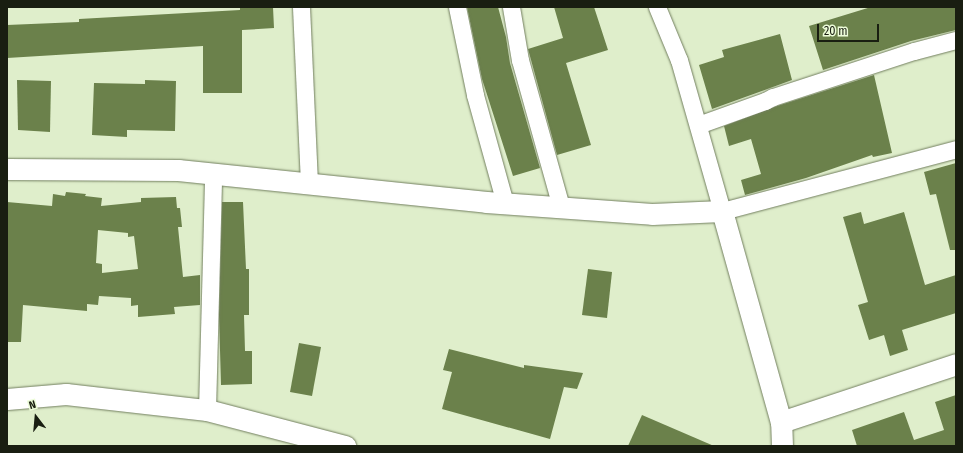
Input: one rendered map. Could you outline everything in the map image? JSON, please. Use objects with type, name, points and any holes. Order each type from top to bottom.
[{"type":"street","points":[[301,7],[309,184]]},
{"type":"street","points":[[457,7],[474,94],[505,203]]},
{"type":"street","points":[[511,7],[520,60],[561,207]]},
{"type":"street","points":[[657,7],[678,60],[698,125],[781,422],[782,446]]},
{"type":"street","points":[[698,125],[765,101],[772,97],[956,40]]},
{"type":"street","points":[[7,169],[178,170],[505,203],[652,214],[722,211],[956,150]]},
{"type":"street","points":[[207,410],[213,174]]},
{"type":"street","points":[[781,422],[956,364]]},
{"type":"street","points":[[7,399],[66,394],[207,410],[345,446]]},
{"type":"building","points":[[240,7],[273,7],[274,28],[242,30],[242,93],[203,93],[203,46],[7,58],[7,25],[79,22],[79,19],[240,10]]},
{"type":"building","points":[[467,7],[498,7],[506,37],[510,63],[540,168],[513,176],[482,79]]},
{"type":"building","points":[[554,7],[594,7],[608,50],[566,63],[591,145],[557,155],[528,49],[563,38]]},
{"type":"building","points":[[871,7],[956,7],[956,30],[911,41],[823,70],[809,26]]},
{"type":"building","points":[[780,34],[792,80],[712,109],[699,65],[724,57],[722,50]]},
{"type":"building","points":[[874,75],[892,153],[873,157],[872,155],[806,178],[745,195],[741,180],[761,174],[751,139],[729,146],[724,126],[777,106]]},
{"type":"building","points":[[17,80],[51,81],[50,132],[18,130]]},
{"type":"building","points":[[145,80],[176,81],[175,131],[127,130],[127,137],[92,135],[94,83],[145,84]]},
{"type":"building","points":[[956,163],[956,250],[950,250],[936,194],[930,195],[924,172]]},
{"type":"building","points":[[66,192],[86,194],[85,196],[102,198],[101,206],[141,202],[141,198],[176,197],[177,208],[180,208],[182,227],[178,227],[183,277],[200,275],[200,305],[174,307],[175,314],[138,317],[138,305],[131,306],[131,298],[99,296],[98,305],[87,304],[87,311],[23,305],[21,342],[7,342],[7,202],[52,206],[53,194],[65,196]],"holes":[[[98,230],[128,233],[128,237],[134,236],[138,269],[102,273],[102,264],[96,263]]]},
{"type":"building","points":[[222,202],[243,202],[246,269],[249,269],[249,315],[244,315],[245,351],[252,351],[252,384],[221,385],[219,315]]},
{"type":"building","points":[[861,212],[864,224],[904,212],[925,285],[956,275],[956,313],[902,330],[908,350],[890,356],[884,335],[869,340],[858,305],[868,302],[843,217]]},
{"type":"building","points":[[588,269],[612,272],[607,318],[582,315]]},
{"type":"building","points":[[299,343],[321,347],[312,396],[290,392]]},
{"type":"building","points":[[449,349],[524,368],[524,365],[583,373],[577,389],[564,387],[550,439],[442,409],[452,372],[443,370]]},
{"type":"building","points":[[956,395],[956,446],[857,446],[852,430],[904,412],[914,440],[944,430],[935,402]]},
{"type":"building","points":[[642,415],[714,446],[628,446]]}]
